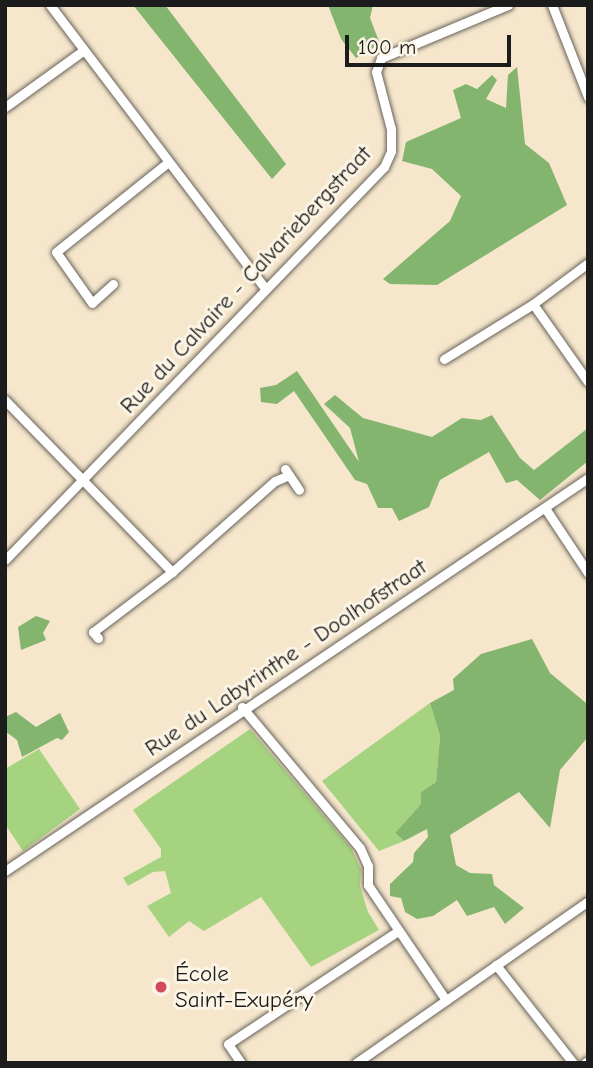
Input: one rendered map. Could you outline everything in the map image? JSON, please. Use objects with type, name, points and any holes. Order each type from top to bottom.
[{"type":"street","points":[[50,5],[167,163],[265,288]]},
{"type":"street","name":"Rue du Calvaire - Calvariebergstraat","points":[[5,560],[384,167],[391,151],[391,129],[376,72],[381,58],[508,5]]},
{"type":"street","points":[[552,5],[588,97]]},
{"type":"street","points":[[5,107],[84,50]]},
{"type":"street","points":[[113,284],[92,303],[56,252],[167,163]]},
{"type":"street","points":[[444,359],[533,304],[588,263]]},
{"type":"street","points":[[533,304],[588,382]]},
{"type":"street","points":[[5,400],[81,482],[172,572]]},
{"type":"street","points":[[98,638],[93,632],[172,572],[287,472],[299,490]]},
{"type":"street","name":"Rue du Labyrinthe - Doolhofstraat","points":[[5,871],[243,707],[588,478]]},
{"type":"street","points":[[545,508],[588,573]]},
{"type":"street","points":[[243,707],[360,848],[368,866],[368,885],[446,1000]]},
{"type":"street","points":[[356,1063],[588,901]]},
{"type":"street","points":[[241,1063],[228,1044],[398,931]]},
{"type":"street","points":[[496,965],[573,1063]]},
{"type":"green space","points":[[133,5],[165,5],[286,164],[272,179]]},
{"type":"green space","points":[[328,5],[373,5],[370,18],[380,44],[356,58],[341,39]]},
{"type":"green space","points":[[517,67],[525,144],[549,163],[567,205],[437,285],[390,284],[383,279],[450,221],[461,196],[432,169],[402,161],[406,142],[461,118],[453,90],[466,84],[477,89],[492,75],[497,80],[486,99],[506,108],[508,75]]},
{"type":"green space","points":[[297,371],[359,462],[350,428],[324,404],[335,395],[363,418],[432,437],[462,418],[481,420],[492,415],[520,458],[534,470],[588,428],[588,461],[540,500],[517,480],[506,483],[489,452],[440,480],[429,507],[399,521],[392,508],[378,508],[367,484],[355,480],[294,391],[277,404],[261,402],[260,388],[276,385]]},
{"type":"green space","points":[[36,616],[50,621],[43,633],[46,640],[21,650],[18,627]]},
{"type":"green space","points":[[532,639],[550,673],[586,703],[588,737],[560,770],[550,828],[519,792],[450,835],[456,865],[470,873],[492,874],[494,885],[524,908],[505,924],[494,907],[467,916],[457,900],[433,916],[417,919],[405,912],[401,898],[390,896],[390,884],[413,862],[414,853],[428,837],[427,829],[404,841],[395,833],[421,804],[421,792],[436,782],[440,736],[430,703],[454,690],[453,679],[481,654]]},
{"type":"green space","points":[[430,703],[440,736],[436,782],[421,792],[421,804],[395,833],[404,841],[379,851],[322,781]]},
{"type":"green space","points":[[16,712],[36,727],[60,713],[69,732],[62,740],[57,738],[22,757],[17,740],[5,731],[5,717]]},
{"type":"green space","points":[[250,729],[351,848],[361,869],[360,886],[368,912],[379,930],[311,967],[261,897],[204,931],[189,921],[169,937],[147,906],[171,893],[165,871],[153,872],[128,886],[123,878],[161,857],[161,849],[133,810]]},
{"type":"green space","points":[[39,749],[80,809],[23,851],[5,824],[5,769]]},
{"type":"place","name":"École Saint-Exupéry","points":[[161,987]]}]
